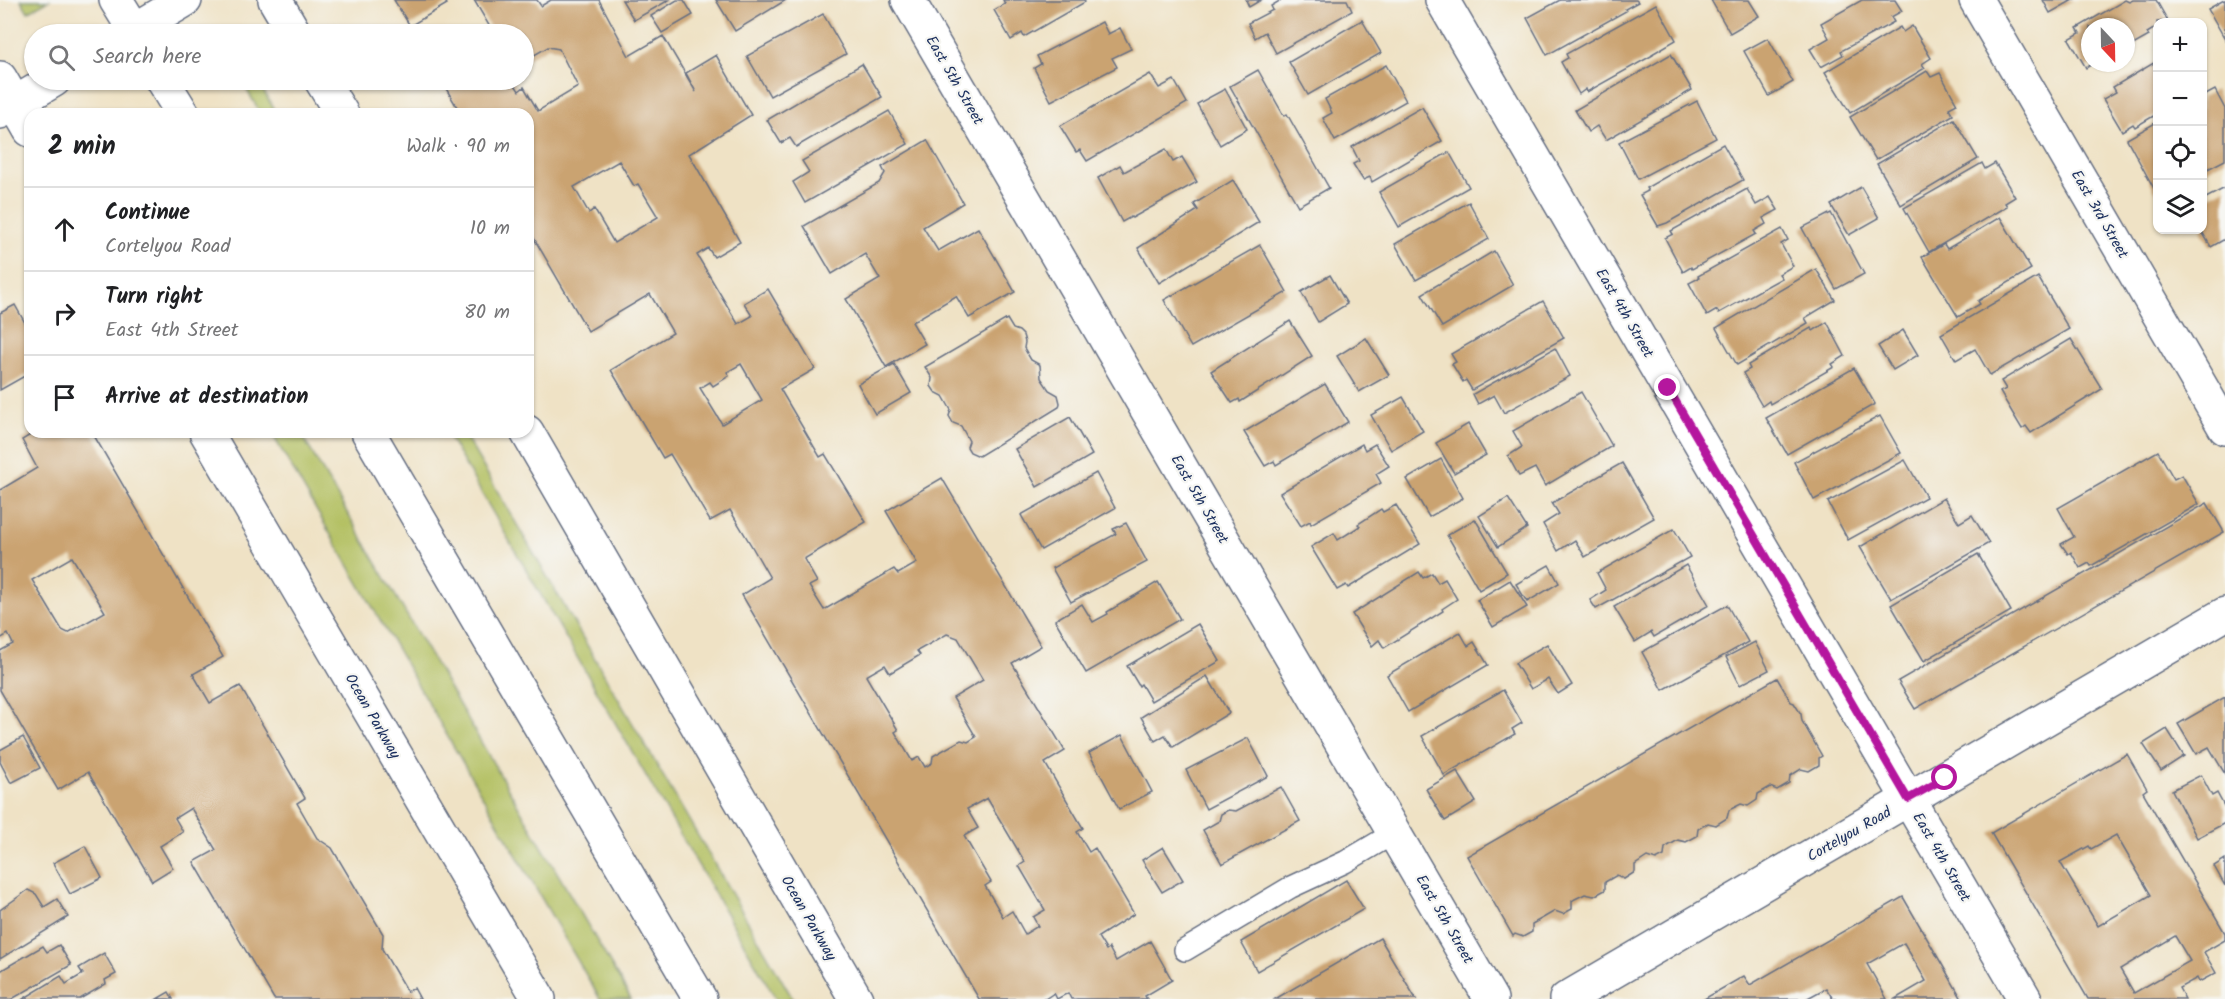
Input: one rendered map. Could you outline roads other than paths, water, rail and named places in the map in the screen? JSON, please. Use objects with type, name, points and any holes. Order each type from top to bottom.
[{"type":"street","points":[[116,0],[128,24]]},
{"type":"street","points":[[147,24],[185,0]]},
{"type":"street","points":[[275,0],[289,24]]},
{"type":"street","name":"East 5th Street","points":[[908,0],[1491,999]]},
{"type":"street","name":"East 4th Street","points":[[1442,0],[2025,999]]},
{"type":"street","name":"East 3rd Street","points":[[1976,0],[2225,428]]},
{"type":"street","points":[[11,106],[37,90]]},
{"type":"street","points":[[168,90],[179,108]]},
{"type":"street","points":[[327,90],[338,108]]},
{"type":"street","name":"Ocean Parkway","points":[[210,438],[539,999]]},
{"type":"street","points":[[372,438],[700,999]]},
{"type":"street","name":"Ocean Parkway","points":[[529,438],[856,999]]},
{"type":"street","name":"Cortelyou Road","points":[[1566,999],[2225,614]]},
{"type":"lane","points":[[1185,950],[1291,887],[1345,862],[1394,833]]}]
